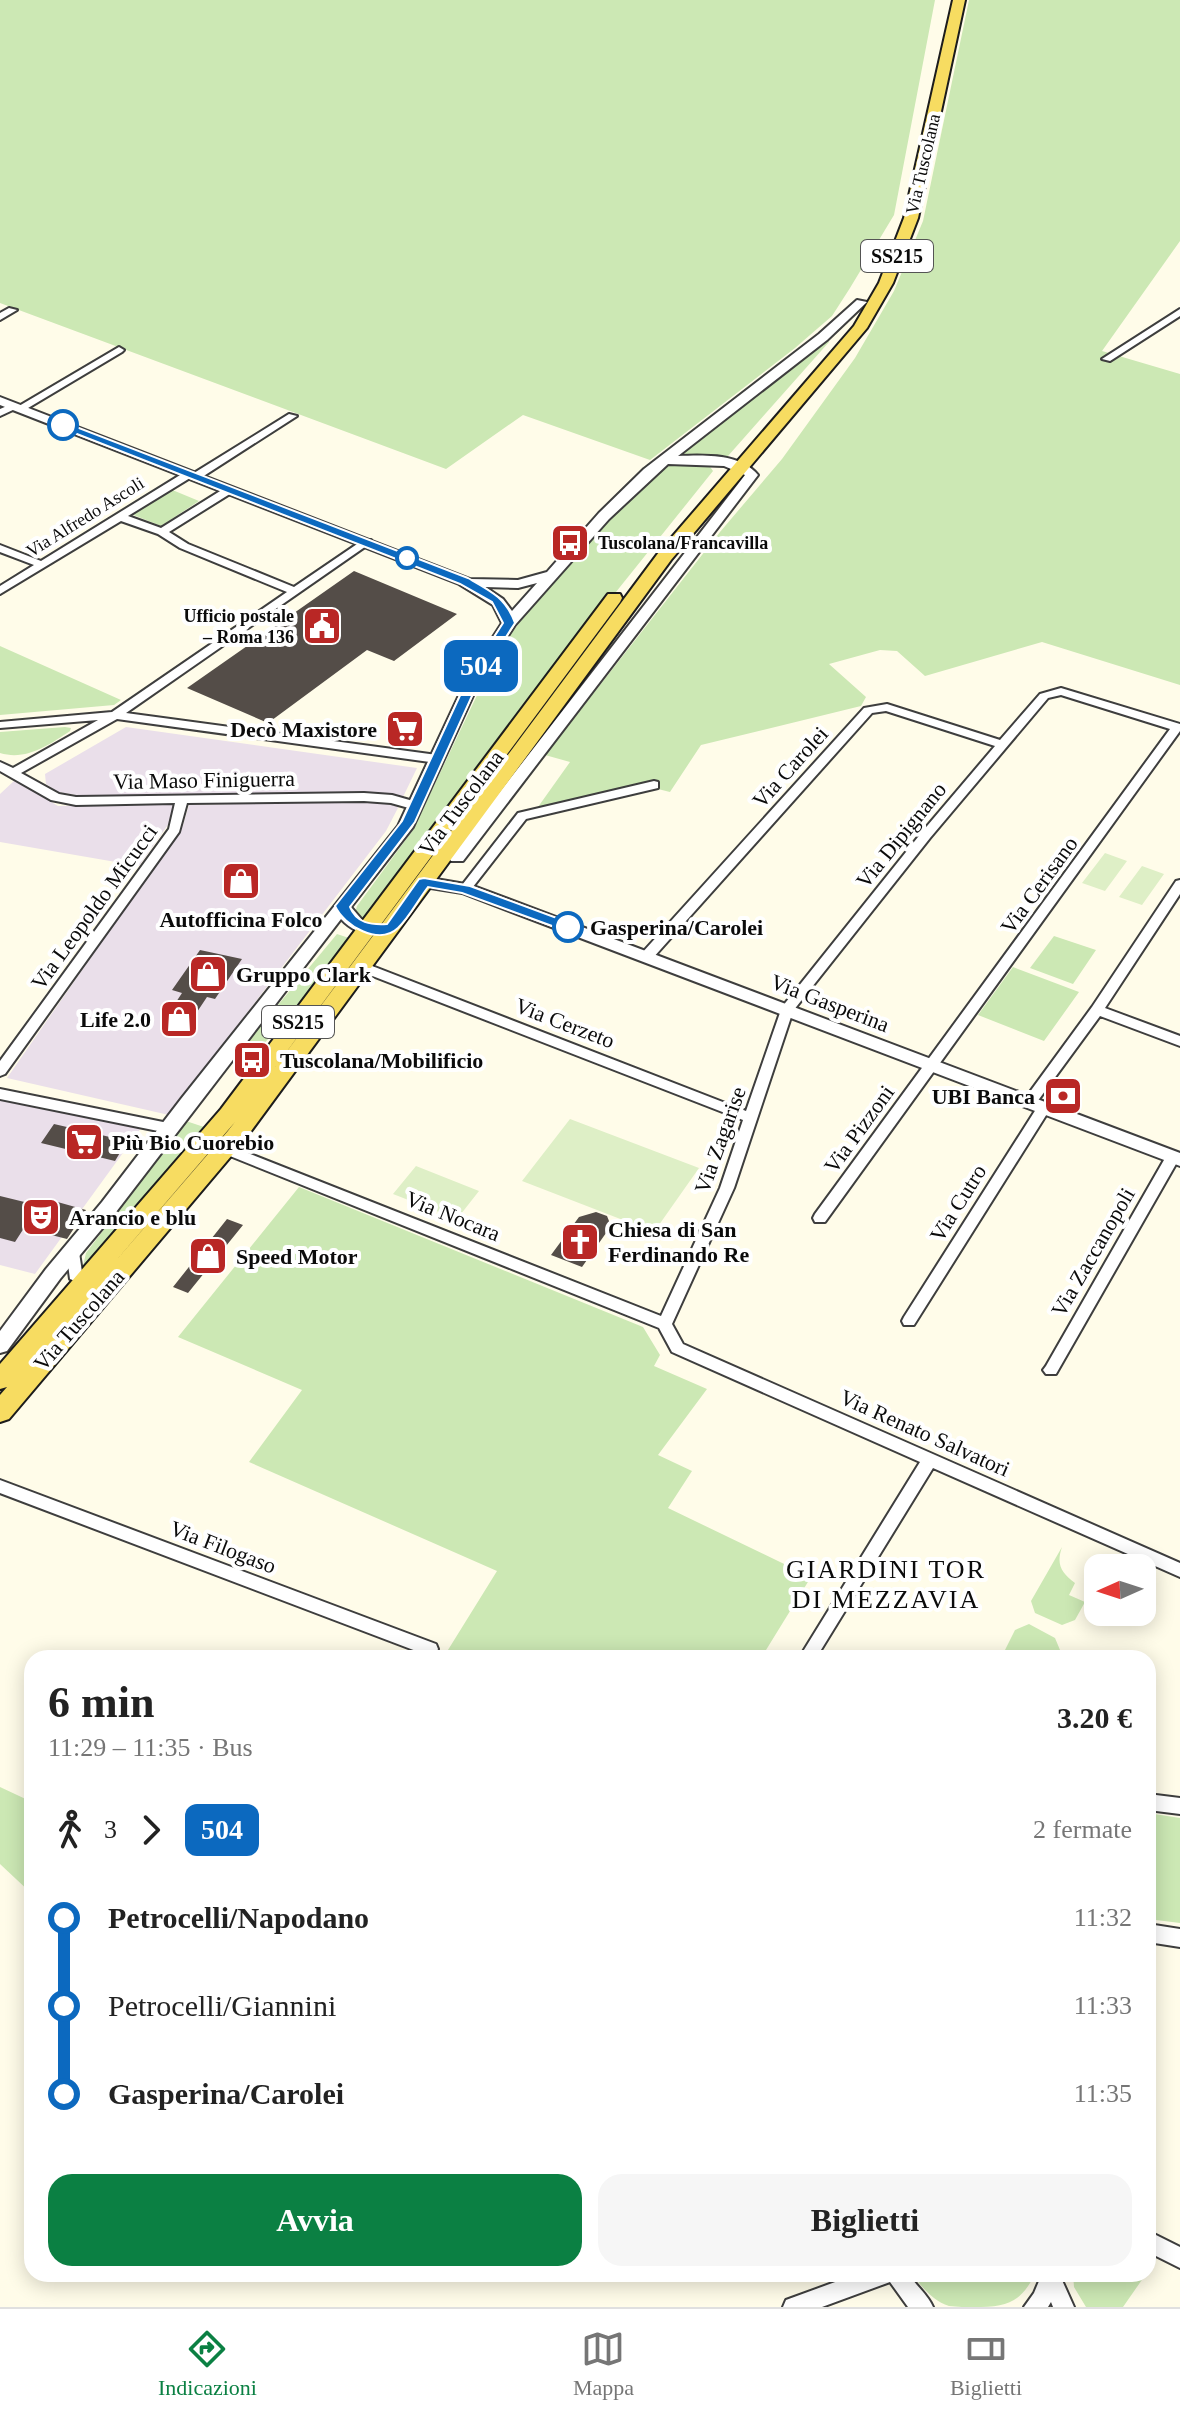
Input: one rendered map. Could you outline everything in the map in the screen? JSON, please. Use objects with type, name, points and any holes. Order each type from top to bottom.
[{"type":"main road","name":"Via Tuscolana","points":[[0,1412],[225,1149],[734,464],[832,346],[861,302],[883,257],[902,203],[948,0]]},
{"type":"main road","name":"Via Tuscolana","points":[[0,1380],[210,1138],[620,590],[734,464],[840,355],[864,322],[886,283],[911,218],[959,0]]},
{"type":"street","name":"Via Tuscolana","points":[[0,1346],[405,827],[475,676],[509,623],[604,516],[663,460],[823,337],[861,302]]},
{"type":"street","points":[[0,317],[12,310]]},
{"type":"street","points":[[1107,359],[1180,312]]},
{"type":"street","points":[[0,413],[119,350]]},
{"type":"street","points":[[11,405],[464,581],[496,599],[504,608],[509,623]]},
{"type":"street","name":"Via Alfredo Ascoli","points":[[0,591],[292,416]]},
{"type":"street","points":[[663,460],[734,464]]},
{"type":"street","name":"Via Tuscolana","points":[[457,858],[752,476],[751,471],[734,464]]},
{"type":"street","points":[[162,532],[229,490]]},
{"type":"street","points":[[120,517],[162,532],[179,544],[295,591]]},
{"type":"street","points":[[13,773],[115,715],[367,542]]},
{"type":"street","points":[[0,548],[42,565]]},
{"type":"street","points":[[464,581],[518,584],[550,575]]},
{"type":"street","points":[[558,700],[616,649]]},
{"type":"street","name":"Via Dipignano","points":[[787,1010],[926,835],[1044,696],[1053,691],[1064,691],[1179,728]]},
{"type":"street","name":"Via Carolei","points":[[647,956],[868,710],[890,708],[1003,745]]},
{"type":"street","points":[[0,725],[115,715],[437,759]]},
{"type":"street","name":"Via Cerisano","points":[[933,1065],[1179,728]]},
{"type":"street","name":"Via Maso Finiguerra","points":[[0,766],[55,797],[68,800],[368,797],[392,799],[416,806]]},
{"type":"street","points":[[481,804],[457,858],[453,876],[465,889],[522,816],[654,785]]},
{"type":"street","name":"Via Leopoldo Micucci","points":[[0,1071],[175,829],[182,801]]},
{"type":"street","name":"Via Gasperina","points":[[424,882],[465,889],[647,956],[1176,1159]]},
{"type":"street","points":[[1036,1106],[1180,884]]},
{"type":"street","points":[[342,906],[350,920],[366,929],[392,927]]},
{"type":"street","name":"Via Cerzeto","points":[[362,967],[752,1118]]},
{"type":"street","name":"Via Zagarise","points":[[665,1324],[727,1188],[787,1010]]},
{"type":"street","points":[[1097,1010],[1180,1041]]},
{"type":"street","name":"Via Pizzoni","points":[[820,1218],[933,1065]]},
{"type":"street","points":[[0,1094],[168,1128]]},
{"type":"street","name":"Via Cutro","points":[[909,1321],[1036,1106]]},
{"type":"street","name":"Via Nocara","points":[[225,1149],[665,1324]]},
{"type":"street","name":"Via Zaccanopoli","points":[[1051,1370],[1176,1159]]},
{"type":"street","points":[[73,1250],[74,1273],[86,1282],[113,1280]]},
{"type":"street","name":"Via Renato Salvatori","points":[[665,1324],[677,1348],[1180,1570]]},
{"type":"street","points":[[812,1650],[930,1459]]},
{"type":"street","name":"Via Filogaso","points":[[0,1486],[430,1649]]},
{"type":"street","points":[[1156,1801],[1178,1802]]},
{"type":"street","points":[[1156,2245],[1180,2258]]},
{"type":"street","points":[[793,2307],[863,2282]]},
{"type":"street","points":[[902,2282],[923,2307]]},
{"type":"street","points":[[1034,2307],[1049,2282]]},
{"type":"street","points":[[1054,2282],[1064,2307]]},
{"type":"shaded area","points":[[126,727],[417,768],[403,797],[381,793],[88,797],[58,792],[46,784],[45,774]]},
{"type":"shaded area","points":[[15,780],[58,806],[175,804],[170,822],[139,866],[0,842],[0,794]]},
{"type":"shaded area","points":[[367,801],[399,806],[386,831],[169,1115],[7,1078],[183,825],[189,805]]},
{"type":"shaded area","points":[[0,1100],[141,1128],[35,1274],[0,1265]]},
{"type":"green space","points":[[0,0],[935,0],[894,215],[832,316],[650,460],[523,415],[446,469],[0,303]]},
{"type":"green space","points":[[969,0],[1180,0],[1180,241],[1102,351],[1180,374],[1180,685],[1042,642],[925,676],[897,651],[880,650],[829,664],[866,697],[861,706],[701,745],[670,792],[642,785],[538,807],[570,762],[545,755],[720,532],[782,459],[855,358],[894,291],[923,221]]},
{"type":"green space","points":[[826,338],[829,342],[728,456],[677,456]]},
{"type":"green space","points":[[708,464],[713,471],[539,688],[366,921],[355,913],[357,906],[413,830],[498,651],[538,598],[619,509],[665,466]]},
{"type":"green space","points":[[170,489],[199,501],[161,526],[131,514]]},
{"type":"green space","points":[[0,646],[121,700],[114,705],[0,715]]},
{"type":"green space","points":[[71,728],[70,731],[37,750],[19,755],[0,753],[0,732]]},
{"type":"green space","points":[[1105,853],[1127,861],[1105,891],[1082,883]]},
{"type":"green space","points":[[1142,866],[1164,874],[1142,905],[1119,897]]},
{"type":"green space","points":[[337,934],[352,939],[247,1064],[233,1059]]},
{"type":"green space","points":[[1054,936],[1096,950],[1073,984],[1030,968]]},
{"type":"green space","points":[[1013,967],[1079,992],[1044,1041],[978,1015]]},
{"type":"green space","points":[[570,1119],[699,1168],[654,1232],[522,1181]]},
{"type":"green space","points":[[186,1121],[207,1128],[85,1270],[86,1253]]},
{"type":"green space","points":[[416,1166],[479,1191],[457,1219],[393,1194]]},
{"type":"green space","points":[[299,1187],[643,1327],[660,1355],[654,1366],[707,1389],[658,1455],[692,1471],[668,1508],[811,1577],[766,1650],[448,1650],[497,1571],[249,1462],[302,1390],[178,1337]]},
{"type":"green space","points":[[1062,1547],[1061,1568],[1075,1583],[1069,1595],[1084,1602],[1075,1620],[1062,1625],[1035,1613],[1031,1601]]},
{"type":"green space","points":[[1029,1624],[1055,1638],[1060,1650],[1005,1650],[1015,1630]]},
{"type":"green space","points":[[0,1787],[24,1798],[24,1886],[0,1864]]},
{"type":"green space","points":[[1156,1814],[1180,1818],[1180,1923],[1156,1920]]},
{"type":"green space","points":[[919,2282],[1030,2282],[1018,2298],[995,2306],[949,2306],[928,2293]]},
{"type":"green space","points":[[1074,2282],[1140,2282],[1123,2307],[1086,2307]]},
{"type":"building","points":[[354,571],[457,614],[394,661],[367,650],[268,723],[187,688]]},
{"type":"building","name":"Gruppo Clark","points":[[200,950],[242,959],[215,999],[207,997],[185,1030],[161,1025],[182,993],[172,990]]},
{"type":"building","name":"Più Bio Cuorebio","points":[[54,1124],[127,1141],[115,1161],[41,1143]]},
{"type":"building","name":"Arancio e blu","points":[[0,1196],[49,1208],[54,1201],[86,1210],[67,1239],[24,1228],[15,1242],[0,1238]]},
{"type":"building","name":"Chiesa di San Ferdinando Re","points":[[596,1212],[607,1216],[611,1226],[582,1267],[551,1255],[579,1217]]},
{"type":"building","name":"Speed Motor","points":[[227,1219],[243,1225],[188,1293],[173,1287]]},
{"type":"bus line","name":"504","points":[[63,425],[367,542],[464,581],[496,599],[504,608],[509,623],[475,676],[408,822],[342,906],[353,923],[376,931],[386,929],[392,927],[424,882],[465,889],[568,927]]},
{"type":"place","name":"Tuscolana/Francavilla","points":[[570,543]]},
{"type":"place","name":"Ufficio postale – Roma 136","points":[[322,626]]},
{"type":"place","name":"Decò Maxistore","points":[[405,729]]},
{"type":"place","name":"Autofficina Folco","points":[[241,881]]},
{"type":"place","name":"Gasperina/Carolei","points":[[568,927]]},
{"type":"place","name":"Gruppo Clark","points":[[208,974]]},
{"type":"place","name":"Life 2.0","points":[[179,1019]]},
{"type":"place","name":"Tuscolana/Mobilificio","points":[[252,1060]]},
{"type":"place","name":"UBI Banca","points":[[1063,1096]]},
{"type":"place","name":"Più Bio Cuorebio","points":[[84,1142]]},
{"type":"place","name":"Arancio e blu","points":[[41,1217]]},
{"type":"place","name":"Chiesa di San Ferdinando Re","points":[[580,1242]]},
{"type":"place","name":"Speed Motor","points":[[208,1256]]},
{"type":"district","name":"GIARDINI TOR DI MEZZAVIA","points":[[886,1584]]}]
